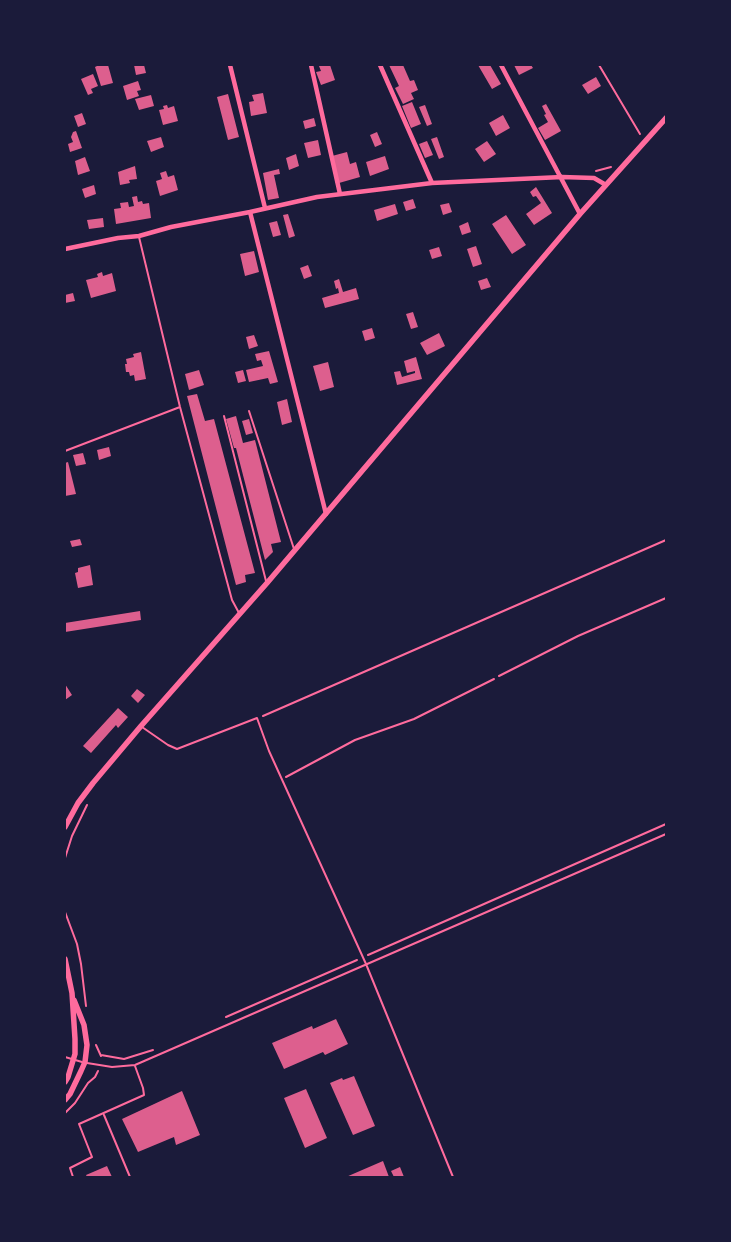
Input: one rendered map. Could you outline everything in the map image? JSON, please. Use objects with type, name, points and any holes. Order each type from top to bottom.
[{"type":"street","points":[[230,65],[265,208]]},
{"type":"street","points":[[311,65],[340,194]]},
{"type":"street","points":[[380,65],[432,183]]},
{"type":"street","points":[[501,65],[580,214]]},
{"type":"street","points":[[65,827],[78,803],[93,783],[141,726],[267,583],[580,214],[666,118]]},
{"type":"street","points":[[65,249],[118,238],[139,236],[171,227],[250,212],[317,196],[432,183],[562,177],[594,178],[606,185]]},
{"type":"street","points":[[250,212],[326,514]]},
{"type":"street","points":[[65,958],[72,993],[75,1039],[73,1059],[65,1082]]},
{"type":"street","points":[[65,1100],[76,1084],[85,1062],[86,1038],[84,1025],[72,993]]},
{"type":"lane","points":[[139,236],[180,407],[232,600],[239,613]]},
{"type":"lane","points":[[65,451],[180,407]]},
{"type":"lane","points":[[249,411],[294,549]]},
{"type":"lane","points":[[224,416],[267,583]]},
{"type":"lane","points":[[499,676],[578,636],[666,598]]},
{"type":"lane","points":[[141,726],[177,749],[257,718],[282,779],[366,964],[453,1177]]},
{"type":"lane","points":[[65,1057],[112,1067],[134,1065],[666,834]]},
{"type":"lane","points":[[73,1177],[70,1168],[92,1157],[79,1124],[144,1095],[134,1065]]},
{"type":"lane","points":[[104,1114],[130,1177]]},
{"type":"path","points":[[599,65],[644,142]]},
{"type":"path","points":[[588,178],[588,172],[615,165]]},
{"type":"path","points":[[257,718],[666,540]]},
{"type":"path","points":[[282,779],[355,740],[414,719],[499,676]]},
{"type":"path","points":[[227,1017],[666,824]]},
{"type":"path","points":[[65,858],[76,826]]},
{"type":"path","points":[[65,912],[79,951],[87,1010]]},
{"type":"path","points":[[94,1038],[101,1055],[100,1060]]},
{"type":"path","points":[[101,1055],[124,1059],[154,1049]]},
{"type":"path","points":[[65,1113],[97,1073]]},
{"type":"building","points":[[108,65],[113,83],[101,86],[95,67]]},
{"type":"building","points":[[134,65],[144,65],[146,73],[136,75]]},
{"type":"building","points":[[330,65],[335,80],[321,85],[316,72],[321,71],[319,66]]},
{"type":"building","points":[[389,65],[403,65],[410,81],[414,80],[418,90],[411,93],[414,99],[403,104],[395,88],[399,86]]},
{"type":"building","points":[[478,65],[490,65],[501,84],[492,89]]},
{"type":"building","points":[[514,65],[531,65],[533,68],[519,75]]},
{"type":"building","points":[[93,74],[98,86],[91,89],[93,93],[88,95],[81,79]]},
{"type":"building","points":[[596,77],[601,86],[588,94],[582,85]]},
{"type":"building","points":[[138,81],[141,90],[137,91],[139,96],[127,100],[123,86]]},
{"type":"building","points":[[263,93],[267,113],[251,116],[249,102],[254,101],[252,95]]},
{"type":"building","points":[[228,94],[239,137],[228,140],[217,97]]},
{"type":"building","points":[[151,95],[154,106],[139,110],[135,99]]},
{"type":"building","points":[[412,102],[421,124],[411,128],[402,106]]},
{"type":"building","points":[[546,104],[561,131],[545,140],[538,128],[548,122],[542,106]]},
{"type":"building","points":[[167,105],[168,108],[174,106],[178,121],[163,125],[159,110],[164,109],[163,106]]},
{"type":"building","points":[[425,105],[432,124],[427,126],[419,107]]},
{"type":"building","points":[[82,113],[86,124],[78,127],[74,116]]},
{"type":"building","points":[[503,115],[510,128],[496,136],[489,123]]},
{"type":"building","points":[[314,118],[316,126],[305,129],[303,121]]},
{"type":"building","points":[[76,131],[82,148],[70,152],[68,144],[73,142],[71,137],[73,132]]},
{"type":"building","points":[[377,132],[382,144],[375,147],[370,135]]},
{"type":"building","points":[[161,137],[164,147],[151,152],[147,141]]},
{"type":"building","points":[[437,137],[444,157],[439,159],[431,139]]},
{"type":"building","points":[[318,140],[321,155],[308,158],[304,143]]},
{"type":"building","points":[[427,141],[433,155],[425,158],[419,144]]},
{"type":"building","points":[[487,141],[496,154],[484,162],[475,149]]},
{"type":"building","points":[[347,152],[350,164],[356,162],[360,177],[339,183],[332,156]]},
{"type":"building","points":[[296,154],[299,166],[289,170],[286,158]]},
{"type":"building","points":[[385,156],[389,169],[370,176],[366,162]]},
{"type":"building","points":[[85,157],[90,171],[78,175],[75,161]]},
{"type":"building","points":[[135,166],[137,179],[129,180],[130,183],[120,185],[118,172]]},
{"type":"building","points":[[279,169],[280,174],[274,175],[279,198],[268,200],[263,173]]},
{"type":"building","points":[[166,171],[168,177],[174,175],[178,190],[160,196],[156,181],[162,179],[160,173]]},
{"type":"building","points":[[94,185],[96,194],[85,198],[82,189]]},
{"type":"building","points":[[536,187],[552,213],[534,225],[526,214],[541,203],[530,192]]},
{"type":"building","points":[[137,196],[138,202],[142,201],[143,204],[149,203],[151,218],[116,224],[114,209],[121,208],[120,203],[128,202],[129,207],[134,206],[132,197]]},
{"type":"building","points":[[413,199],[416,208],[406,211],[403,202]]},
{"type":"building","points":[[449,203],[452,212],[443,215],[440,205]]},
{"type":"building","points":[[395,204],[398,214],[377,221],[374,210]]},
{"type":"building","points":[[288,214],[295,236],[289,238],[283,215]]},
{"type":"building","points":[[506,215],[526,245],[512,254],[492,224]]},
{"type":"building","points":[[103,218],[104,227],[89,229],[87,220]]},
{"type":"building","points":[[277,221],[281,235],[273,237],[269,223]]},
{"type":"building","points":[[468,222],[471,232],[462,235],[459,226]]},
{"type":"building","points":[[476,246],[482,264],[473,267],[467,249]]},
{"type":"building","points":[[439,247],[442,256],[432,259],[429,250]]},
{"type":"building","points":[[254,251],[259,272],[245,276],[240,254]]},
{"type":"building","points":[[308,265],[312,276],[304,279],[300,268]]},
{"type":"building","points":[[102,272],[103,276],[112,273],[116,291],[91,298],[86,280],[98,277],[97,274]]},
{"type":"building","points":[[487,278],[491,287],[481,290],[478,281]]},
{"type":"building","points":[[339,279],[343,292],[356,288],[359,299],[325,308],[322,298],[339,293],[334,281]]},
{"type":"building","points":[[73,293],[75,301],[65,303],[65,295]]},
{"type":"building","points":[[413,312],[418,327],[411,329],[406,314]]},
{"type":"building","points":[[372,328],[375,338],[365,341],[362,331]]},
{"type":"building","points":[[439,333],[445,346],[427,355],[420,343]]},
{"type":"building","points":[[254,335],[258,346],[249,349],[246,337]]},
{"type":"building","points":[[269,351],[278,382],[270,384],[268,378],[249,382],[246,370],[263,366],[261,360],[257,361],[255,354]]},
{"type":"building","points":[[141,352],[146,379],[135,381],[134,375],[130,376],[129,372],[126,372],[126,359],[134,357],[133,354]]},
{"type":"building","points":[[416,357],[422,379],[397,385],[394,372],[400,371],[402,377],[415,373],[415,371],[407,373],[404,361]]},
{"type":"building","points":[[328,362],[334,387],[320,391],[313,366]]},
{"type":"building","points":[[199,370],[204,385],[189,390],[185,374]]},
{"type":"building","points":[[243,370],[246,381],[238,383],[235,372]]},
{"type":"building","points":[[197,394],[205,421],[214,419],[255,573],[245,575],[246,582],[236,585],[187,396]]},
{"type":"building","points":[[287,399],[292,422],[282,425],[277,402]]},
{"type":"building","points":[[236,416],[243,443],[255,440],[281,542],[271,544],[273,552],[265,560],[236,448],[234,448],[226,419]]},
{"type":"building","points":[[249,419],[253,433],[246,435],[242,421]]},
{"type":"building","points":[[109,447],[111,456],[99,460],[97,450]]},
{"type":"building","points":[[83,453],[86,464],[76,466],[73,455]]},
{"type":"building","points":[[68,462],[76,494],[65,496],[65,463]]},
{"type":"building","points":[[80,539],[82,545],[72,547],[70,541]]},
{"type":"building","points":[[90,565],[93,585],[78,588],[75,573],[78,572],[78,568]]},
{"type":"building","points":[[140,611],[141,620],[65,632],[65,623]]},
{"type":"building","points":[[65,684],[72,695],[65,700]]},
{"type":"building","points":[[137,689],[145,695],[138,703],[131,696]]},
{"type":"building","points":[[118,708],[128,717],[118,728],[116,725],[91,753],[83,746]]},
{"type":"building","points":[[336,1019],[348,1044],[325,1055],[323,1052],[284,1069],[272,1043],[312,1026],[313,1029]]},
{"type":"building","points":[[354,1076],[375,1126],[353,1135],[330,1083]]},
{"type":"building","points":[[306,1089],[327,1138],[305,1148],[284,1098]]},
{"type":"building","points":[[182,1091],[200,1135],[176,1145],[174,1137],[138,1152],[122,1119]]},
{"type":"building","points":[[383,1161],[389,1177],[346,1177]]},
{"type":"building","points":[[107,1166],[112,1177],[87,1177],[86,1175]]},
{"type":"building","points":[[400,1167],[404,1177],[394,1177],[391,1171]]}]
